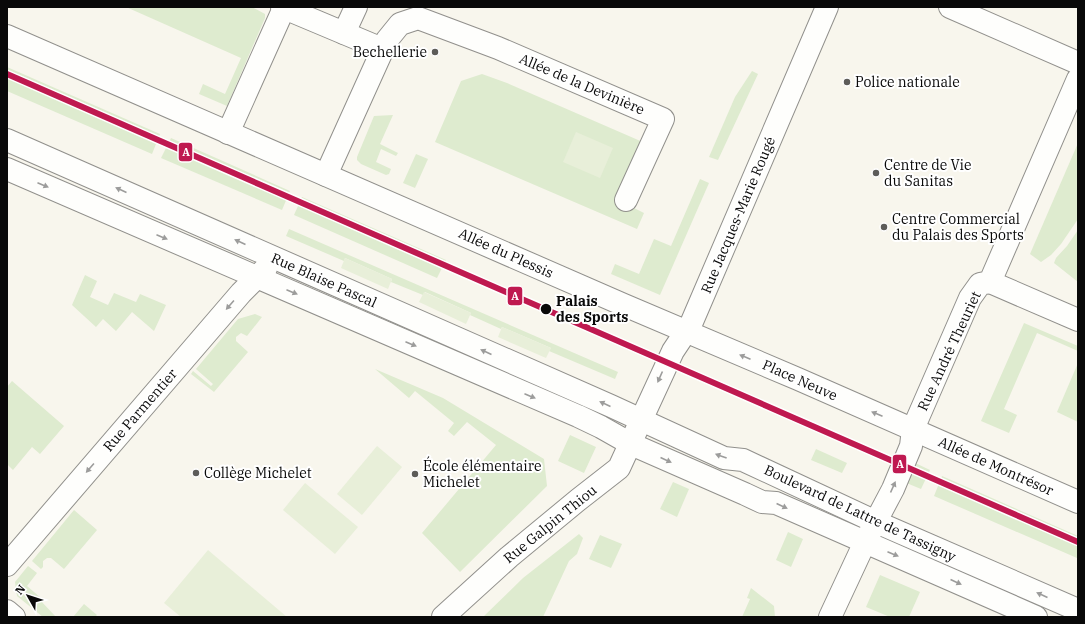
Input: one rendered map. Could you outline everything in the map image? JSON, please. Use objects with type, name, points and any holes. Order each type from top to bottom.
[{"type":"street","points":[[228,133],[283,7],[382,49],[326,175]]},
{"type":"street","points":[[344,33],[356,7]]},
{"type":"street","name":"Rue Jacques-Marie Rougé","points":[[641,420],[672,351],[694,317],[827,7]]},
{"type":"street","points":[[950,7],[1078,63]]},
{"type":"street","name":"Allée de la Devinière","points":[[382,49],[387,40],[400,24],[418,18],[498,48],[663,119],[626,200]]},
{"type":"street","name":"Allée du Plessis","points":[[7,36],[686,331]]},
{"type":"street","name":"Rue André Theuriet","points":[[830,617],[865,542],[893,489],[911,446],[913,429],[970,298],[980,284],[990,282],[1078,79]]},
{"type":"street","name":"Rue Blaise Pascal","points":[[7,140],[641,420]]},
{"type":"street","name":"Rue Blaise Pascal","points":[[7,170],[601,427],[630,444]]},
{"type":"street","name":"Rue Parmentier","points":[[7,565],[236,298],[276,259]]},
{"type":"street","points":[[990,282],[1078,320]]},
{"type":"street","name":"Place Neuve","points":[[686,331],[913,429]]},
{"type":"street","name":"Rue Galpin Thiou","points":[[443,617],[509,557],[619,468],[641,420]]},
{"type":"street","name":"Boulevard de Lattre de Tassigny","points":[[641,420],[724,458],[748,462],[876,522],[1078,610]]},
{"type":"street","name":"Allée de Montrésor","points":[[913,429],[1078,502]]},
{"type":"street","name":"Boulevard de Lattre de Tassigny","points":[[630,444],[762,502],[776,503],[1036,617]]},
{"type":"street","points":[[7,611],[14,617]]},
{"type":"green space","points":[[126,7],[252,7],[265,14],[265,18],[227,106],[199,94],[203,84],[225,94],[241,58]]},
{"type":"green space","points":[[7,67],[160,134],[152,154],[7,91]]},
{"type":"green space","points":[[752,71],[758,74],[718,160],[709,157],[735,97]]},
{"type":"green space","points":[[482,74],[507,83],[645,143],[620,201],[644,213],[637,229],[435,142],[461,81]]},
{"type":"green space","points":[[393,115],[380,144],[398,153],[396,156],[381,149],[376,162],[391,169],[389,174],[386,175],[361,164],[357,160],[357,157],[374,116]]},
{"type":"green space","points":[[576,132],[613,148],[600,178],[563,162]]},
{"type":"green space","points":[[171,138],[290,191],[282,210],[161,158]]},
{"type":"green space","points":[[1078,143],[1078,219],[1061,244],[1051,255],[1041,262],[1030,254]]},
{"type":"green space","points":[[416,154],[428,159],[415,188],[403,183]]},
{"type":"green space","points":[[700,179],[709,183],[660,295],[611,274],[615,264],[639,274],[654,239],[671,246]]},
{"type":"green space","points":[[302,197],[446,260],[437,278],[294,215]]},
{"type":"green space","points":[[289,229],[618,372],[615,379],[549,351],[551,348],[502,327],[501,329],[470,315],[471,313],[425,292],[423,295],[391,282],[392,279],[345,258],[344,261],[286,236]]},
{"type":"green space","points":[[1078,230],[1078,282],[1054,263],[1056,258],[1067,246]]},
{"type":"green space","points":[[345,258],[392,279],[388,289],[341,268]]},
{"type":"green space","points":[[85,275],[97,281],[90,297],[108,305],[114,293],[136,302],[140,294],[166,305],[154,331],[132,312],[116,331],[103,319],[96,327],[72,305]]},
{"type":"green space","points":[[424,292],[471,313],[466,324],[419,302]]},
{"type":"green space","points":[[255,314],[262,317],[247,336],[241,333],[236,337],[236,341],[248,352],[214,392],[191,374],[193,371],[211,386],[213,384],[196,369],[238,319]]},
{"type":"green space","points":[[1024,323],[1078,346],[1078,351],[1037,333],[1004,409],[1017,415],[1009,433],[981,421]]},
{"type":"green space","points":[[502,327],[551,348],[546,358],[498,337]]},
{"type":"green space","points":[[1078,363],[1078,422],[1057,412]]},
{"type":"green space","points":[[375,369],[443,398],[544,459],[547,486],[460,572],[422,533],[496,445],[467,422],[454,436],[448,431],[454,423],[415,391],[409,398]]},
{"type":"green space","points":[[12,381],[64,426],[40,454],[32,447],[13,470],[7,464],[7,387]]},
{"type":"green space","points":[[570,435],[596,447],[584,473],[558,461]]},
{"type":"green space","points":[[377,446],[402,467],[362,515],[337,494]]},
{"type":"green space","points":[[816,449],[847,463],[842,473],[811,460]]},
{"type":"green space","points":[[913,462],[930,470],[921,489],[904,482]]},
{"type":"green space","points":[[942,476],[1078,536],[1077,558],[934,496]]},
{"type":"green space","points":[[673,482],[689,489],[677,517],[660,509]]},
{"type":"green space","points":[[305,483],[358,527],[335,554],[283,510]]},
{"type":"green space","points":[[74,510],[97,530],[64,569],[51,558],[47,558],[43,561],[43,567],[41,569],[32,561]]},
{"type":"green space","points":[[788,532],[803,539],[791,567],[776,560]]},
{"type":"green space","points":[[579,534],[583,538],[577,554],[569,561],[543,617],[483,617],[523,578]]},
{"type":"green space","points":[[600,535],[622,544],[611,568],[589,559]]},
{"type":"green space","points":[[208,550],[287,617],[181,617],[164,603]]},
{"type":"green space","points":[[28,566],[37,573],[27,586],[41,598],[40,600],[56,617],[43,617],[17,596],[15,582]]},
{"type":"green space","points":[[880,575],[920,592],[909,617],[890,617],[866,607]]},
{"type":"green space","points":[[751,588],[774,606],[775,617],[742,617],[750,599],[747,598]]},
{"type":"green space","points":[[84,604],[97,615],[95,617],[73,617]]},
{"type":"transit line","name":"A","points":[[7,74],[1078,542]]},
{"type":"place","name":"Bechellerie","points":[[435,52]]},
{"type":"place","name":"Police nationale","points":[[847,82]]},
{"type":"place","name":"Centre de Vie du Sanitas","points":[[876,173]]},
{"type":"place","name":"Centre Commercial du Palais des Sports","points":[[884,227]]},
{"type":"place","name":"Palais des Sports","points":[[546,309]]},
{"type":"place","name":"Collège Michelet","points":[[196,473]]},
{"type":"place","name":"École élémentaire Michelet","points":[[415,474]]}]
